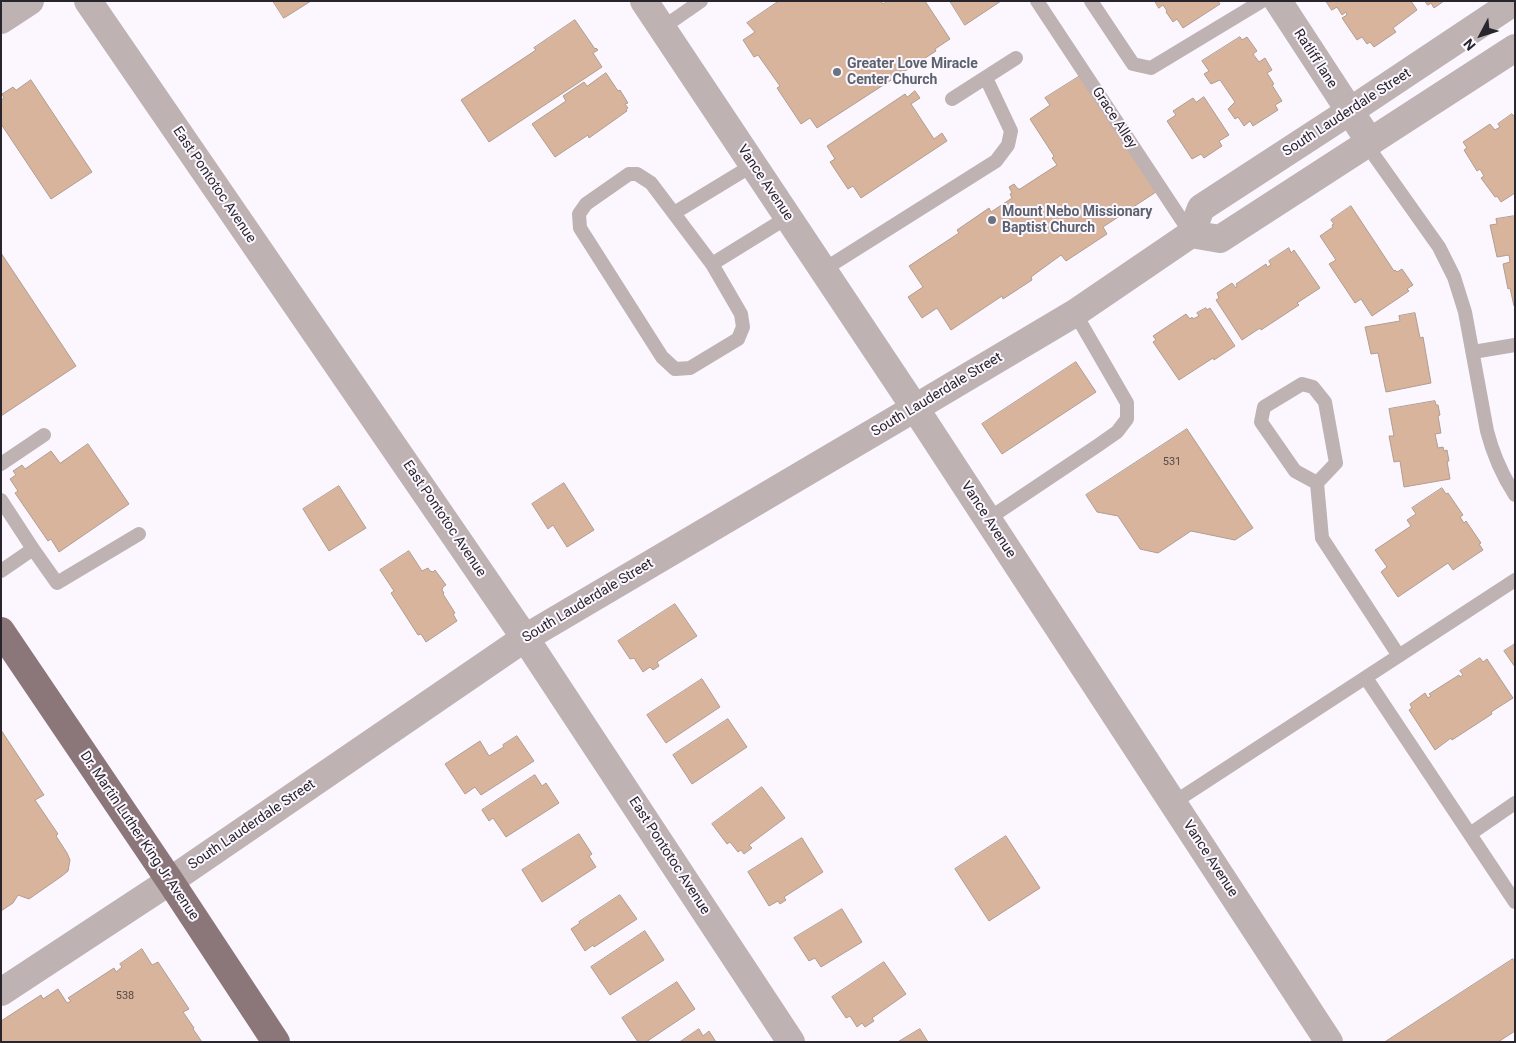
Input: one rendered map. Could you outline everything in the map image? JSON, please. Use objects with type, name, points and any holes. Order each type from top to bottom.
[{"type":"main road","name":"Dr. Martin Luther King Jr Avenue","points":[[1,631],[276,1042]]},
{"type":"street","points":[[1,20],[30,1]]},
{"type":"street","name":"East Pontotoc Avenue","points":[[88,1],[525,638],[791,1042]]},
{"type":"street","name":"Vance Avenue","points":[[644,1],[915,408],[1329,1042]]},
{"type":"street","name":"Ratliff lane","points":[[1278,1],[1350,111],[1368,143]]},
{"type":"street","name":"South Lauderdale Street","points":[[1,992],[170,881],[525,638],[1074,313],[1191,234],[1201,208],[1515,1]]},
{"type":"street","points":[[1191,234],[1220,239],[1515,48]]},
{"type":"lane","points":[[662,28],[701,1]]},
{"type":"lane","name":"Grace Alley","points":[[1037,1],[1191,234]]},
{"type":"lane","points":[[1091,1],[1133,64],[1151,68],[1262,1]]},
{"type":"lane","points":[[952,99],[1016,58]]},
{"type":"lane","points":[[824,270],[996,161],[1008,144],[1011,131],[986,78]]},
{"type":"lane","points":[[1368,143],[1439,247],[1454,278],[1465,312],[1491,446],[1515,495]]},
{"type":"lane","points":[[674,213],[753,165]]},
{"type":"lane","points":[[629,174],[637,174],[652,182],[712,264],[741,314],[743,327],[738,339],[690,368],[675,369],[662,357],[580,228],[579,214],[586,204],[629,174]]},
{"type":"lane","points":[[712,264],[788,218]]},
{"type":"lane","points":[[988,519],[1117,432],[1127,419],[1127,404],[1074,313]]},
{"type":"lane","points":[[1473,352],[1515,345]]},
{"type":"lane","points":[[1317,483],[1295,471],[1262,422],[1264,407],[1302,384],[1312,387],[1325,402],[1336,463],[1317,483],[1322,538],[1399,656]]},
{"type":"lane","points":[[1,464],[44,435]]},
{"type":"lane","points":[[1,500],[58,583],[140,534]]},
{"type":"lane","points":[[1,571],[33,549]]},
{"type":"lane","points":[[1173,803],[1515,580]]},
{"type":"lane","points":[[1366,678],[1515,902]]},
{"type":"lane","points":[[1470,834],[1515,803]]},
{"type":"building","points":[[273,1],[311,1],[284,18]]},
{"type":"building","name":"Greater Love Miracle Center Church","points":[[779,1],[881,1],[883,4],[887,1],[925,1],[950,39],[935,49],[936,51],[817,128],[810,118],[801,124],[777,88],[780,86],[758,55],[754,57],[743,40],[755,32],[747,23]]},
{"type":"building","points":[[950,1],[1001,1],[965,25]]},
{"type":"building","points":[[1155,1],[1218,1],[1220,4],[1183,28],[1177,19],[1173,22],[1163,5],[1159,8]]},
{"type":"building","points":[[1326,1],[1411,1],[1417,10],[1393,28],[1396,32],[1374,47],[1370,42],[1367,44],[1362,37],[1357,40],[1342,18],[1347,15],[1346,12],[1342,15],[1337,7],[1332,10]]},
{"type":"building","points":[[1425,1],[1444,1],[1434,8],[1431,3],[1428,5]]},
{"type":"building","points":[[575,20],[595,49],[598,50],[593,53],[602,67],[489,142],[461,100],[536,50],[534,48]]},
{"type":"building","points":[[1240,37],[1242,40],[1247,37],[1257,51],[1253,54],[1259,62],[1265,58],[1272,70],[1267,73],[1282,101],[1275,105],[1278,110],[1253,126],[1250,121],[1244,126],[1238,117],[1235,119],[1228,109],[1235,102],[1220,80],[1211,84],[1204,74],[1209,71],[1202,61]]},
{"type":"building","points":[[606,73],[628,103],[625,104],[628,108],[626,109],[627,111],[589,138],[588,135],[555,157],[532,124],[566,101],[563,96],[584,82],[587,86]]},
{"type":"building","points":[[1080,76],[1156,192],[1103,227],[1107,234],[1066,261],[1061,255],[1031,277],[1032,280],[1003,299],[1002,296],[951,330],[937,308],[922,318],[908,297],[923,287],[909,266],[959,233],[957,230],[989,208],[991,212],[1012,198],[1009,187],[1014,184],[1020,189],[1057,165],[1052,158],[1054,156],[1030,119],[1050,105],[1045,98]]},
{"type":"building","points":[[31,80],[92,172],[51,199],[1,124],[1,100],[4,98],[2,94],[13,87],[16,90]]},
{"type":"building","points":[[915,91],[920,98],[911,104],[934,139],[942,133],[947,141],[861,198],[853,186],[848,189],[830,162],[835,159],[827,146],[905,94],[907,97]]},
{"type":"building","points":[[1204,97],[1229,135],[1219,141],[1222,146],[1204,158],[1201,154],[1192,159],[1167,121],[1176,115],[1173,111],[1193,98],[1196,102]]},
{"type":"building","points":[[1512,114],[1515,117],[1515,193],[1501,202],[1481,178],[1484,176],[1480,169],[1477,171],[1464,150],[1467,148],[1463,142],[1490,124],[1495,130],[1500,127],[1498,124]]},
{"type":"building","points":[[1351,206],[1394,271],[1397,272],[1402,269],[1413,285],[1407,289],[1409,291],[1372,316],[1361,299],[1355,303],[1329,264],[1336,260],[1320,236],[1333,227],[1332,225],[1334,224],[1331,220]]},
{"type":"building","points":[[1515,216],[1514,306],[1503,264],[1510,262],[1509,255],[1497,257],[1490,225],[1497,224],[1496,219]]},
{"type":"building","points":[[1289,248],[1291,253],[1294,250],[1320,288],[1297,303],[1299,305],[1242,340],[1216,300],[1219,298],[1217,293],[1232,283],[1236,288],[1236,284],[1266,264],[1267,267],[1271,265],[1269,261]]},
{"type":"building","points":[[1,253],[76,366],[1,416]]},
{"type":"building","points":[[1206,308],[1207,310],[1210,308],[1235,346],[1179,380],[1153,342],[1156,340],[1153,336],[1186,314],[1190,319],[1192,317],[1193,319],[1199,316],[1197,313]]},
{"type":"building","points":[[1415,313],[1420,338],[1423,337],[1431,383],[1386,392],[1378,353],[1371,354],[1365,327],[1400,321],[1399,316]]},
{"type":"building","points":[[1076,362],[1096,392],[1002,454],[982,424]]},
{"type":"building","points":[[1435,401],[1440,415],[1438,416],[1441,433],[1435,434],[1438,448],[1443,447],[1444,451],[1447,450],[1450,479],[1404,487],[1400,461],[1394,462],[1389,436],[1394,436],[1389,409]]},
{"type":"building","points":[[1187,429],[1253,528],[1235,540],[1191,531],[1158,553],[1140,549],[1118,516],[1097,512],[1086,495]]},
{"type":"building","points":[[88,444],[129,504],[59,552],[51,539],[48,541],[15,493],[18,491],[10,479],[16,475],[13,471],[22,465],[25,469],[51,451],[60,463]]},
{"type":"building","points":[[564,483],[594,530],[567,547],[553,525],[548,529],[532,504]]},
{"type":"building","points":[[339,486],[366,528],[329,551],[303,509]]},
{"type":"building","points":[[1442,488],[1446,494],[1448,493],[1463,515],[1460,517],[1464,523],[1466,521],[1481,543],[1479,544],[1483,550],[1453,570],[1448,563],[1398,597],[1381,572],[1387,567],[1375,550],[1411,526],[1407,520],[1416,514],[1412,508]]},
{"type":"building","points":[[409,551],[422,571],[428,568],[433,572],[435,570],[446,585],[442,590],[443,594],[455,613],[453,614],[457,621],[426,642],[421,634],[418,635],[391,593],[394,591],[380,570]]},
{"type":"building","points":[[675,604],[697,636],[657,662],[659,666],[653,670],[650,667],[643,672],[634,658],[630,659],[618,641]]},
{"type":"building","points":[[1515,644],[1515,667],[1504,651]]},
{"type":"building","points":[[1480,658],[1483,662],[1487,659],[1513,698],[1491,712],[1492,714],[1452,740],[1451,738],[1435,750],[1409,710],[1412,708],[1410,704],[1425,693],[1428,698],[1431,696],[1429,694],[1459,675],[1460,677],[1463,675],[1460,671]]},
{"type":"building","points":[[702,679],[720,707],[666,743],[647,715]]},
{"type":"building","points":[[728,719],[747,747],[692,784],[673,755]]},
{"type":"building","points":[[1,730],[44,795],[35,800],[58,834],[56,836],[70,860],[68,871],[62,876],[29,899],[18,895],[13,903],[1,911]]},
{"type":"building","points":[[517,736],[534,761],[481,795],[475,787],[465,794],[445,764],[480,741],[489,756]]},
{"type":"building","points":[[535,775],[542,786],[546,783],[559,803],[506,837],[493,818],[489,821],[482,810]]},
{"type":"building","points":[[762,787],[785,818],[749,845],[752,848],[744,854],[741,850],[738,852],[730,842],[727,844],[712,824]]},
{"type":"building","points":[[579,834],[592,854],[589,856],[596,867],[542,902],[522,870]]},
{"type":"building","points":[[1006,836],[1040,888],[989,921],[955,869]]},
{"type":"building","points":[[802,838],[823,872],[784,897],[786,900],[780,904],[778,901],[769,906],[748,872]]},
{"type":"building","points":[[620,895],[637,919],[585,951],[571,929]]},
{"type":"building","points":[[842,909],[862,942],[821,967],[815,958],[809,961],[794,938]]},
{"type":"building","points":[[645,931],[664,960],[610,995],[591,967]]},
{"type":"building","points":[[142,949],[152,965],[158,962],[189,1009],[183,1012],[202,1042],[1,1042],[1,1021],[41,995],[43,999],[58,989],[67,1003],[71,1001],[68,998],[114,968],[116,972],[122,967],[120,964]]},
{"type":"building","points":[[1513,959],[1515,962],[1515,1031],[1498,1042],[1385,1042]]},
{"type":"building","points":[[884,962],[906,994],[872,1018],[874,1021],[865,1027],[862,1023],[857,1027],[850,1016],[846,1018],[832,997]]},
{"type":"building","points":[[677,982],[695,1009],[646,1042],[638,1042],[622,1018]]},
{"type":"building","points":[[699,1029],[703,1036],[709,1031],[716,1042],[680,1042]]},
{"type":"building","points":[[920,1029],[928,1042],[898,1042]]},
{"type":"place","name":"Greater Love Miracle Center Church","points":[[837,72]]},
{"type":"place","name":"Mount Nebo Missionary Baptist Church","points":[[992,220]]}]
